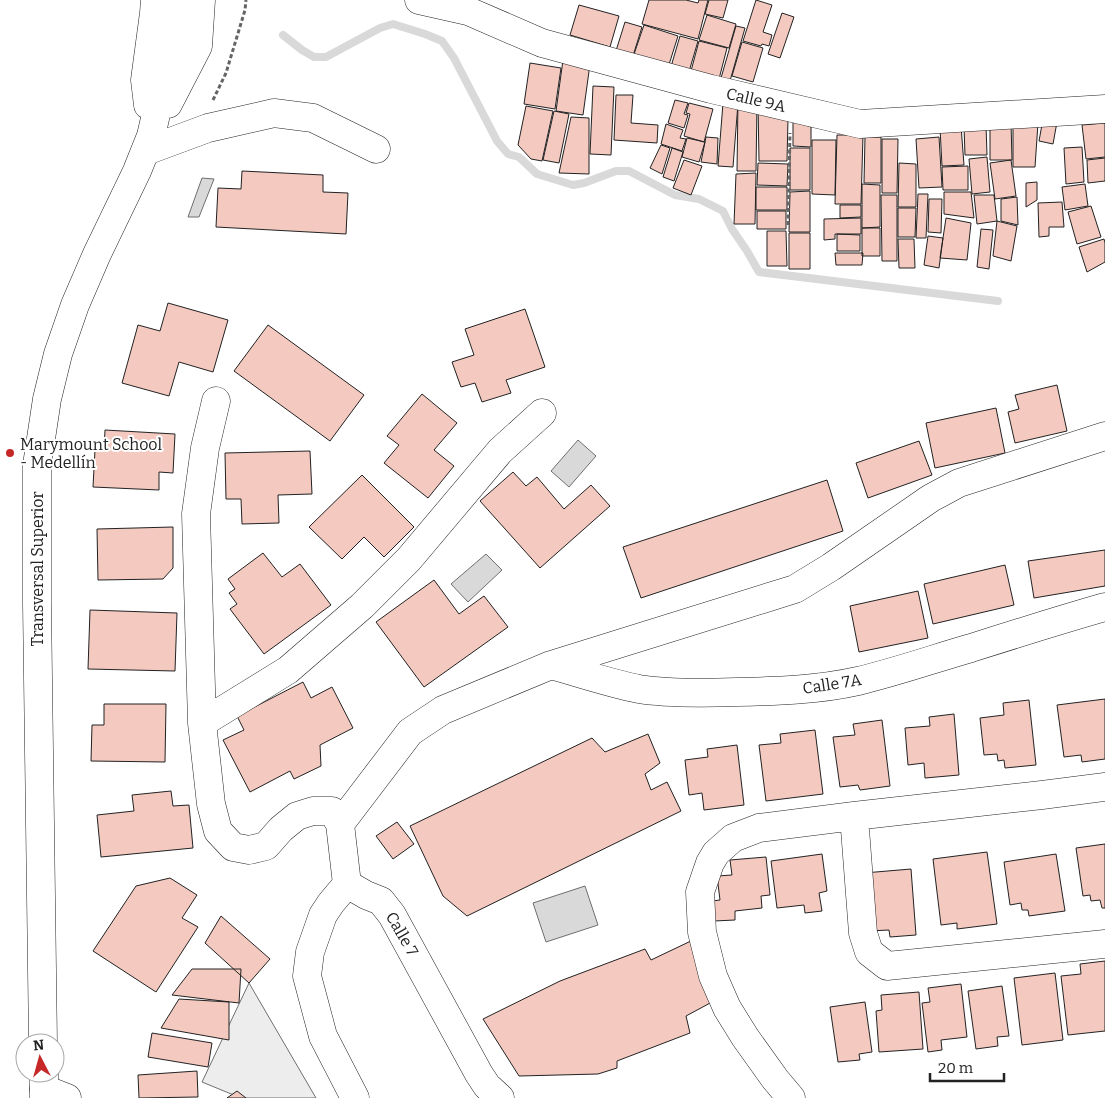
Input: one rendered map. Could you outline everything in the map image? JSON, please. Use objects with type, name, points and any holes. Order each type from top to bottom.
[{"type":"street","points":[[148,144],[145,80],[155,0]]},
{"type":"street","points":[[148,144],[198,46],[201,0]]},
{"type":"street","name":"Calle 9A","points":[[419,0],[468,11],[542,43],[711,89],[860,124],[1105,109]]},
{"type":"street","name":"Transversal Superior","points":[[43,1033],[36,465],[47,399],[58,354],[75,305],[148,144],[176,13]]},
{"type":"street","points":[[148,144],[274,113],[313,118],[376,149]]},
{"type":"street","points":[[216,401],[205,448],[196,514],[202,723],[211,804],[218,831],[233,847],[249,850],[266,846],[281,829],[297,816],[313,811],[332,812],[340,824],[346,884],[323,914],[310,952],[306,976],[323,1036],[355,1098]]},
{"type":"street","points":[[202,723],[288,670],[362,606],[409,559],[500,451],[542,413]]},
{"type":"street","points":[[340,824],[410,732],[444,710],[551,665],[795,589],[831,567],[931,498],[959,483],[1105,436]]},
{"type":"street","name":"Calle 7A","points":[[551,665],[640,689],[718,693],[789,690],[857,681],[898,671],[1105,607]]},
{"type":"street","points":[[791,1098],[745,1037],[727,1008],[713,976],[702,932],[700,892],[710,863],[716,853],[734,838],[759,828],[1105,787]]},
{"type":"street","points":[[854,816],[863,934],[869,952],[887,966],[1105,944]]},
{"type":"street","name":"Calle 7","points":[[346,884],[381,901],[392,915],[479,1074],[487,1086],[500,1098]]},
{"type":"path","points":[[198,132],[226,73],[245,10],[246,0]]},
{"type":"path","points":[[788,225],[790,108]]},
{"type":"shaded area","points":[[202,178],[214,179],[199,217],[188,217]]},
{"type":"shaded area","points":[[578,440],[596,456],[569,487],[551,471]]},
{"type":"shaded area","points":[[486,554],[502,570],[468,602],[451,584]]},
{"type":"shaded area","points":[[585,886],[598,925],[546,942],[533,903]]},
{"type":"shaded area","points":[[249,983],[316,1098],[241,1098],[202,1082]]},
{"type":"building","points":[[649,0],[686,0],[698,3],[699,0],[708,0],[698,39],[642,24]]},
{"type":"building","points":[[709,0],[728,0],[723,18],[705,14]]},
{"type":"building","points":[[756,0],[772,5],[763,32],[772,35],[769,46],[762,44],[761,46],[743,41]]},
{"type":"building","points":[[579,5],[619,16],[610,47],[570,35]]},
{"type":"building","points":[[782,13],[794,17],[780,58],[768,54]]},
{"type":"building","points":[[707,15],[736,24],[729,48],[699,40]]},
{"type":"building","points":[[625,22],[642,27],[632,59],[615,54]]},
{"type":"building","points":[[644,25],[678,36],[667,71],[632,60]]},
{"type":"building","points":[[736,26],[745,28],[730,81],[721,78]]},
{"type":"building","points":[[680,36],[698,41],[688,75],[670,70]]},
{"type":"building","points":[[699,41],[727,48],[719,79],[691,71]]},
{"type":"building","points":[[742,42],[763,48],[753,82],[732,76]]},
{"type":"building","points":[[563,60],[590,64],[583,115],[556,111]]},
{"type":"building","points":[[530,63],[561,68],[555,109],[524,104]]},
{"type":"building","points":[[593,86],[614,87],[611,155],[590,154]]},
{"type":"building","points":[[616,95],[633,95],[631,123],[658,125],[657,143],[614,140]]},
{"type":"building","points":[[738,99],[757,103],[756,171],[737,171]]},
{"type":"building","points":[[675,100],[688,103],[684,114],[688,115],[684,128],[668,123]]},
{"type":"building","points":[[689,103],[713,109],[704,142],[684,136],[690,114],[686,113]]},
{"type":"building","points":[[723,103],[738,103],[733,167],[718,166]]},
{"type":"building","points":[[758,103],[788,118],[787,161],[759,161]]},
{"type":"building","points":[[526,106],[553,111],[542,161],[531,159],[518,145]]},
{"type":"building","points":[[554,111],[569,114],[559,163],[543,160]]},
{"type":"building","points":[[571,117],[589,118],[589,174],[559,173]]},
{"type":"building","points":[[1043,119],[1057,122],[1053,144],[1039,141]]},
{"type":"building","points":[[793,120],[811,127],[811,147],[793,146]]},
{"type":"building","points":[[1011,122],[1012,160],[990,160],[990,123]]},
{"type":"building","points":[[1013,123],[1038,123],[1035,167],[1013,167]]},
{"type":"building","points":[[1105,123],[1105,157],[1086,159],[1082,125]]},
{"type":"building","points":[[666,124],[683,130],[680,138],[686,139],[682,151],[661,144]]},
{"type":"building","points":[[986,125],[987,155],[965,155],[964,126]]},
{"type":"building","points":[[961,126],[964,165],[942,166],[940,128]]},
{"type":"building","points":[[837,135],[863,135],[861,204],[835,204]]},
{"type":"building","points":[[706,137],[718,138],[717,164],[701,162]]},
{"type":"building","points":[[865,137],[881,137],[881,183],[864,183]]},
{"type":"building","points":[[939,137],[942,187],[919,188],[916,139]]},
{"type":"building","points":[[687,138],[705,142],[699,162],[682,157]]},
{"type":"building","points":[[882,139],[898,139],[897,193],[882,193]]},
{"type":"building","points":[[812,140],[836,140],[835,195],[812,194]]},
{"type":"building","points":[[661,145],[670,148],[662,174],[650,168]]},
{"type":"building","points":[[1082,147],[1084,182],[1066,184],[1064,148]]},
{"type":"building","points":[[672,148],[683,152],[674,181],[663,177]]},
{"type":"building","points":[[790,148],[810,148],[810,190],[790,190]]},
{"type":"building","points":[[987,157],[990,192],[972,194],[969,159]]},
{"type":"building","points":[[1105,158],[1105,181],[1088,183],[1087,160]]},
{"type":"building","points":[[684,160],[702,166],[691,195],[673,188]]},
{"type":"building","points":[[1011,160],[1016,196],[995,199],[990,163]]},
{"type":"building","points":[[758,163],[788,164],[787,186],[757,185]]},
{"type":"building","points":[[899,163],[916,164],[916,207],[898,207]]},
{"type":"building","points":[[968,166],[968,190],[943,190],[942,167]]},
{"type":"building","points":[[242,171],[323,175],[323,192],[348,193],[346,234],[216,227],[218,188],[241,189]]},
{"type":"building","points":[[756,173],[755,224],[734,224],[736,174]]},
{"type":"building","points":[[1037,182],[1037,200],[1026,207],[1026,183]]},
{"type":"building","points":[[862,184],[880,185],[880,227],[862,228]]},
{"type":"building","points":[[1085,184],[1088,206],[1065,210],[1062,187]]},
{"type":"building","points":[[756,187],[787,187],[787,210],[756,210]]},
{"type":"building","points":[[810,191],[810,232],[789,232],[790,192]]},
{"type":"building","points":[[944,192],[971,192],[974,218],[944,214]]},
{"type":"building","points":[[918,194],[928,194],[926,238],[916,238]]},
{"type":"building","points":[[881,195],[897,195],[897,261],[882,261]]},
{"type":"building","points":[[974,195],[994,195],[997,221],[977,224]]},
{"type":"building","points":[[1017,197],[1018,225],[1001,221],[1001,199]]},
{"type":"building","points":[[929,199],[942,199],[941,233],[928,232]]},
{"type":"building","points":[[1062,202],[1064,227],[1049,227],[1049,236],[1039,237],[1038,203]]},
{"type":"building","points":[[840,205],[861,205],[861,217],[840,218]]},
{"type":"building","points":[[1091,206],[1101,237],[1077,244],[1068,212]]},
{"type":"building","points":[[898,208],[916,208],[915,237],[898,237]]},
{"type":"building","points":[[757,211],[786,211],[786,229],[757,229]]},
{"type":"building","points":[[861,218],[861,234],[835,234],[835,239],[824,240],[824,219]]},
{"type":"building","points":[[946,218],[971,223],[967,260],[940,258]]},
{"type":"building","points":[[997,221],[1017,226],[1011,261],[993,256]]},
{"type":"building","points":[[862,228],[880,228],[880,256],[862,256]]},
{"type":"building","points":[[981,229],[993,230],[989,269],[977,267]]},
{"type":"building","points":[[767,231],[786,231],[787,266],[767,266]]},
{"type":"building","points":[[789,233],[810,233],[810,269],[789,269]]},
{"type":"building","points":[[837,234],[860,235],[860,251],[837,251]]},
{"type":"building","points":[[928,236],[943,238],[939,268],[924,265]]},
{"type":"building","points":[[898,239],[914,239],[915,268],[899,268]]},
{"type":"building","points":[[1104,239],[1105,262],[1087,272],[1079,247]]},
{"type":"building","points":[[835,253],[863,253],[862,265],[836,265]]},
{"type":"building","points":[[168,303],[228,320],[213,372],[179,362],[169,396],[122,383],[138,325],[160,331]]},
{"type":"building","points":[[525,309],[545,367],[506,380],[511,393],[482,402],[475,383],[461,387],[452,362],[474,355],[465,329]]},
{"type":"building","points":[[268,325],[364,395],[330,441],[234,371]]},
{"type":"building","points":[[1057,385],[1067,431],[1015,443],[1008,412],[1019,409],[1015,395]]},
{"type":"building","points":[[422,394],[457,423],[434,450],[454,466],[428,498],[384,463],[399,445],[387,436]]},
{"type":"building","points":[[996,408],[1005,453],[935,468],[926,423]]},
{"type":"building","points":[[105,430],[175,434],[173,473],[159,472],[159,490],[93,487],[95,450],[104,450]]},
{"type":"building","points":[[919,441],[932,475],[868,498],[856,463]]},
{"type":"building","points":[[310,451],[312,494],[278,495],[279,523],[242,524],[241,499],[226,499],[225,453]]},
{"type":"building","points":[[513,472],[526,486],[537,477],[564,509],[591,485],[610,506],[540,568],[480,501]]},
{"type":"building","points":[[362,475],[414,527],[384,557],[364,537],[342,559],[309,527]]},
{"type":"building","points":[[827,480],[843,531],[641,598],[623,547]]},
{"type":"building","points":[[173,527],[173,568],[163,579],[98,580],[97,529]]},
{"type":"building","points":[[1105,550],[1105,586],[1034,598],[1028,561]]},
{"type":"building","points":[[263,553],[282,577],[300,564],[331,605],[264,654],[230,609],[237,604],[229,593],[235,589],[228,579]]},
{"type":"building","points":[[1005,565],[1014,605],[933,624],[924,584]]},
{"type":"building","points":[[434,580],[459,614],[484,596],[508,627],[424,687],[376,622]]},
{"type":"building","points":[[918,591],[928,638],[859,652],[850,606]]},
{"type":"building","points":[[90,610],[177,613],[175,671],[88,669]]},
{"type":"building","points":[[303,682],[311,698],[332,687],[353,728],[320,745],[321,766],[294,779],[290,771],[250,792],[223,740],[244,730],[237,716]]},
{"type":"building","points":[[1105,699],[1105,759],[1082,762],[1081,755],[1064,757],[1057,705]]},
{"type":"building","points":[[1029,700],[1036,765],[1005,768],[1004,760],[998,761],[997,754],[984,755],[980,718],[1004,715],[1003,703]]},
{"type":"building","points":[[104,704],[166,704],[165,762],[91,761],[92,725],[104,725]]},
{"type":"building","points":[[954,714],[959,775],[925,778],[924,763],[908,765],[905,728],[930,726],[929,717]]},
{"type":"building","points":[[882,720],[890,786],[860,790],[858,785],[840,787],[833,737],[855,735],[853,724]]},
{"type":"building","points":[[815,730],[823,794],[766,801],[759,745],[781,743],[780,734]]},
{"type":"building","points":[[648,734],[660,763],[645,774],[651,790],[667,782],[681,811],[467,916],[443,896],[410,826],[592,738],[605,752]]},
{"type":"building","points":[[737,745],[744,805],[704,810],[702,793],[689,795],[685,760],[708,757],[707,749]]},
{"type":"building","points":[[171,791],[173,806],[189,805],[193,848],[101,857],[97,815],[134,811],[132,795]]},
{"type":"building","points":[[397,822],[414,844],[393,859],[376,836]]},
{"type":"building","points":[[1105,844],[1105,908],[1102,908],[1100,900],[1091,901],[1090,895],[1083,896],[1076,848]]},
{"type":"building","points":[[987,852],[997,924],[957,929],[957,923],[941,925],[933,859]]},
{"type":"building","points":[[822,854],[827,891],[819,893],[822,911],[805,913],[804,905],[777,908],[771,861]]},
{"type":"building","points":[[1056,854],[1065,911],[1029,916],[1028,910],[1022,910],[1021,903],[1010,905],[1004,862]]},
{"type":"building","points":[[766,857],[770,895],[761,896],[762,908],[735,911],[735,920],[714,921],[712,901],[720,900],[717,876],[732,875],[730,860]]},
{"type":"building","points":[[911,869],[916,935],[890,937],[889,930],[869,931],[864,873]]},
{"type":"building","points":[[170,878],[197,895],[182,918],[198,927],[156,992],[93,951],[136,886]]},
{"type":"building","points":[[221,916],[270,959],[249,983],[205,943]]},
{"type":"building","points":[[693,940],[712,1002],[686,1016],[690,1033],[617,1061],[617,1068],[598,1074],[519,1076],[483,1019],[560,981],[645,949],[651,960]]},
{"type":"building","points":[[1105,961],[1105,1031],[1068,1035],[1061,976],[1081,974],[1080,964]]},
{"type":"building","points":[[192,969],[241,969],[239,1003],[172,995]]},
{"type":"building","points":[[1055,973],[1063,1040],[1022,1045],[1014,978]]},
{"type":"building","points":[[961,984],[967,1037],[941,1040],[942,1050],[928,1052],[922,1003],[930,1002],[928,988]]},
{"type":"building","points":[[1002,986],[1009,1036],[997,1037],[998,1046],[976,1049],[968,991]]},
{"type":"building","points":[[919,992],[923,1049],[879,1052],[876,1011],[882,1010],[881,995]]},
{"type":"building","points":[[179,999],[229,1002],[229,1040],[161,1028]]},
{"type":"building","points":[[865,1002],[872,1052],[859,1054],[860,1060],[838,1062],[830,1007]]},
{"type":"building","points":[[152,1033],[212,1043],[208,1067],[148,1057]]},
{"type":"building","points":[[197,1071],[198,1097],[139,1098],[138,1075]]},
{"type":"building","points":[[237,1091],[246,1098],[227,1098]]},
{"type":"waterway","points":[[283,35],[314,57],[326,57],[380,28],[393,24],[442,41],[454,58],[497,141],[508,154],[519,157],[537,174],[573,185],[584,183],[616,171],[629,171],[675,195],[699,199],[723,211],[759,272],[998,301]]},
{"type":"place","name":"Marymount School - Medellín","points":[[10,453]]}]
